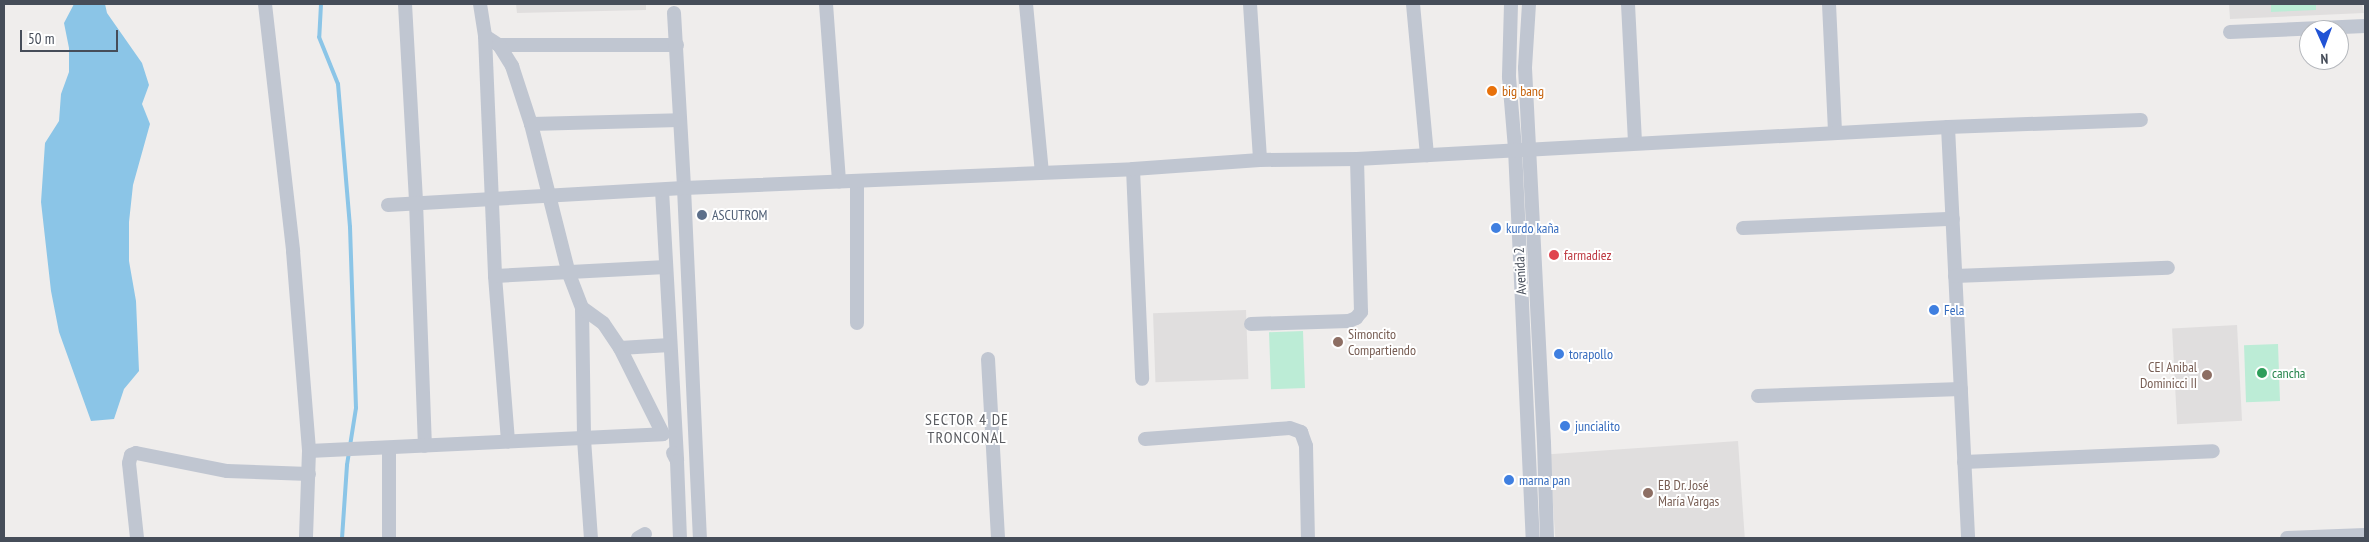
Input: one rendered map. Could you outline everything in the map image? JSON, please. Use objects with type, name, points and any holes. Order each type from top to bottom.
[{"type":"street","points":[[265,4],[315,451],[309,474],[306,538]]},
{"type":"street","points":[[405,4],[416,202],[425,446]]},
{"type":"street","points":[[480,4],[485,36],[496,276],[508,441]]},
{"type":"street","points":[[826,4],[839,182]]},
{"type":"street","points":[[1026,4],[1042,172]]},
{"type":"street","points":[[1250,4],[1260,160]]},
{"type":"street","points":[[1413,4],[1427,155]]},
{"type":"street","name":"Avenida 2","points":[[1511,4],[1509,76],[1533,538]]},
{"type":"street","name":"Avenida 2","points":[[1529,4],[1525,68],[1547,538]]},
{"type":"street","points":[[1628,4],[1635,143]]},
{"type":"street","points":[[1829,4],[1835,132]]},
{"type":"street","points":[[674,13],[700,538]]},
{"type":"street","points":[[2230,32],[2365,26]]},
{"type":"street","points":[[485,36],[499,45],[512,66],[531,124],[569,274],[582,308],[584,438],[590,538]]},
{"type":"street","points":[[499,45],[676,45]]},
{"type":"street","points":[[531,124],[679,120]]},
{"type":"street","points":[[388,205],[684,188],[1133,169],[1260,160],[1357,159],[1835,132],[2141,120]]},
{"type":"street","points":[[1948,127],[1968,538]]},
{"type":"street","points":[[1251,324],[1349,321],[1356,318],[1361,312],[1357,159]]},
{"type":"street","points":[[1133,169],[1142,379]]},
{"type":"street","points":[[857,182],[857,323]]},
{"type":"street","points":[[662,190],[680,538]]},
{"type":"street","points":[[1744,228],[1953,219]]},
{"type":"street","points":[[496,276],[569,274],[666,267]]},
{"type":"street","points":[[1956,276],[2168,268]]},
{"type":"street","points":[[582,308],[603,323],[620,348],[677,460]]},
{"type":"street","points":[[620,348],[670,345]]},
{"type":"street","points":[[988,359],[998,538]]},
{"type":"street","points":[[1758,396],[1961,389]]},
{"type":"street","points":[[1145,439],[1290,428],[1301,432],[1306,446],[1308,538]]},
{"type":"street","points":[[315,451],[664,434]]},
{"type":"street","points":[[383,448],[389,538]]},
{"type":"street","points":[[1964,462],[2212,451]]},
{"type":"street","points":[[137,538],[129,463],[131,455],[136,453],[227,472],[309,474]]},
{"type":"street","points":[[2287,538],[2365,535]]},
{"type":"shaded area","points":[[516,4],[646,4],[646,10],[517,13]]},
{"type":"shaded area","points":[[2229,4],[2362,4],[2364,13],[2230,19]]},
{"type":"shaded area","points":[[1246,310],[1248,379],[1155,382],[1153,313]]},
{"type":"shaded area","name":"CEI Anibal Dominicci II","points":[[2237,325],[2242,421],[2177,424],[2172,328]]},
{"type":"shaded area","name":"EB Dr. José María Vargas","points":[[1738,441],[1745,538],[1555,538],[1549,454]]},
{"type":"green space","points":[[2271,4],[2316,4],[2316,10],[2271,12]]},
{"type":"green space","points":[[1303,331],[1305,388],[1271,389],[1269,332]]},
{"type":"green space","name":"cancha","points":[[2278,344],[2280,401],[2246,402],[2244,345]]},
{"type":"water","points":[[74,4],[105,4],[107,13],[142,63],[149,85],[142,104],[150,124],[133,185],[129,222],[129,261],[136,301],[139,371],[124,389],[114,419],[91,421],[59,332],[51,291],[41,202],[45,143],[59,121],[61,94],[69,72],[69,48],[64,23]]},
{"type":"waterway","points":[[321,4],[319,37],[338,84],[350,227],[356,408],[347,465],[342,538]]},
{"type":"place","name":"big bang","points":[[1492,91]]},
{"type":"place","name":"ASCUTROM","points":[[702,215]]},
{"type":"place","name":"kurdo kaña","points":[[1496,228]]},
{"type":"place","name":"farmadiez","points":[[1554,255]]},
{"type":"place","name":"Fela","points":[[1934,310]]},
{"type":"place","name":"Simoncito Compartiendo","points":[[1338,342]]},
{"type":"place","name":"torapollo","points":[[1559,354]]},
{"type":"place","name":"cancha","points":[[2262,373]]},
{"type":"place","name":"CEI Anibal Dominicci II","points":[[2207,375]]},
{"type":"place","name":"juncialito","points":[[1565,426]]},
{"type":"place","name":"marna pan","points":[[1509,480]]},
{"type":"place","name":"EB Dr. José María Vargas","points":[[1648,493]]},
{"type":"district","name":"SECTOR 4 DE TRONCONAL","points":[[967,428]]}]
